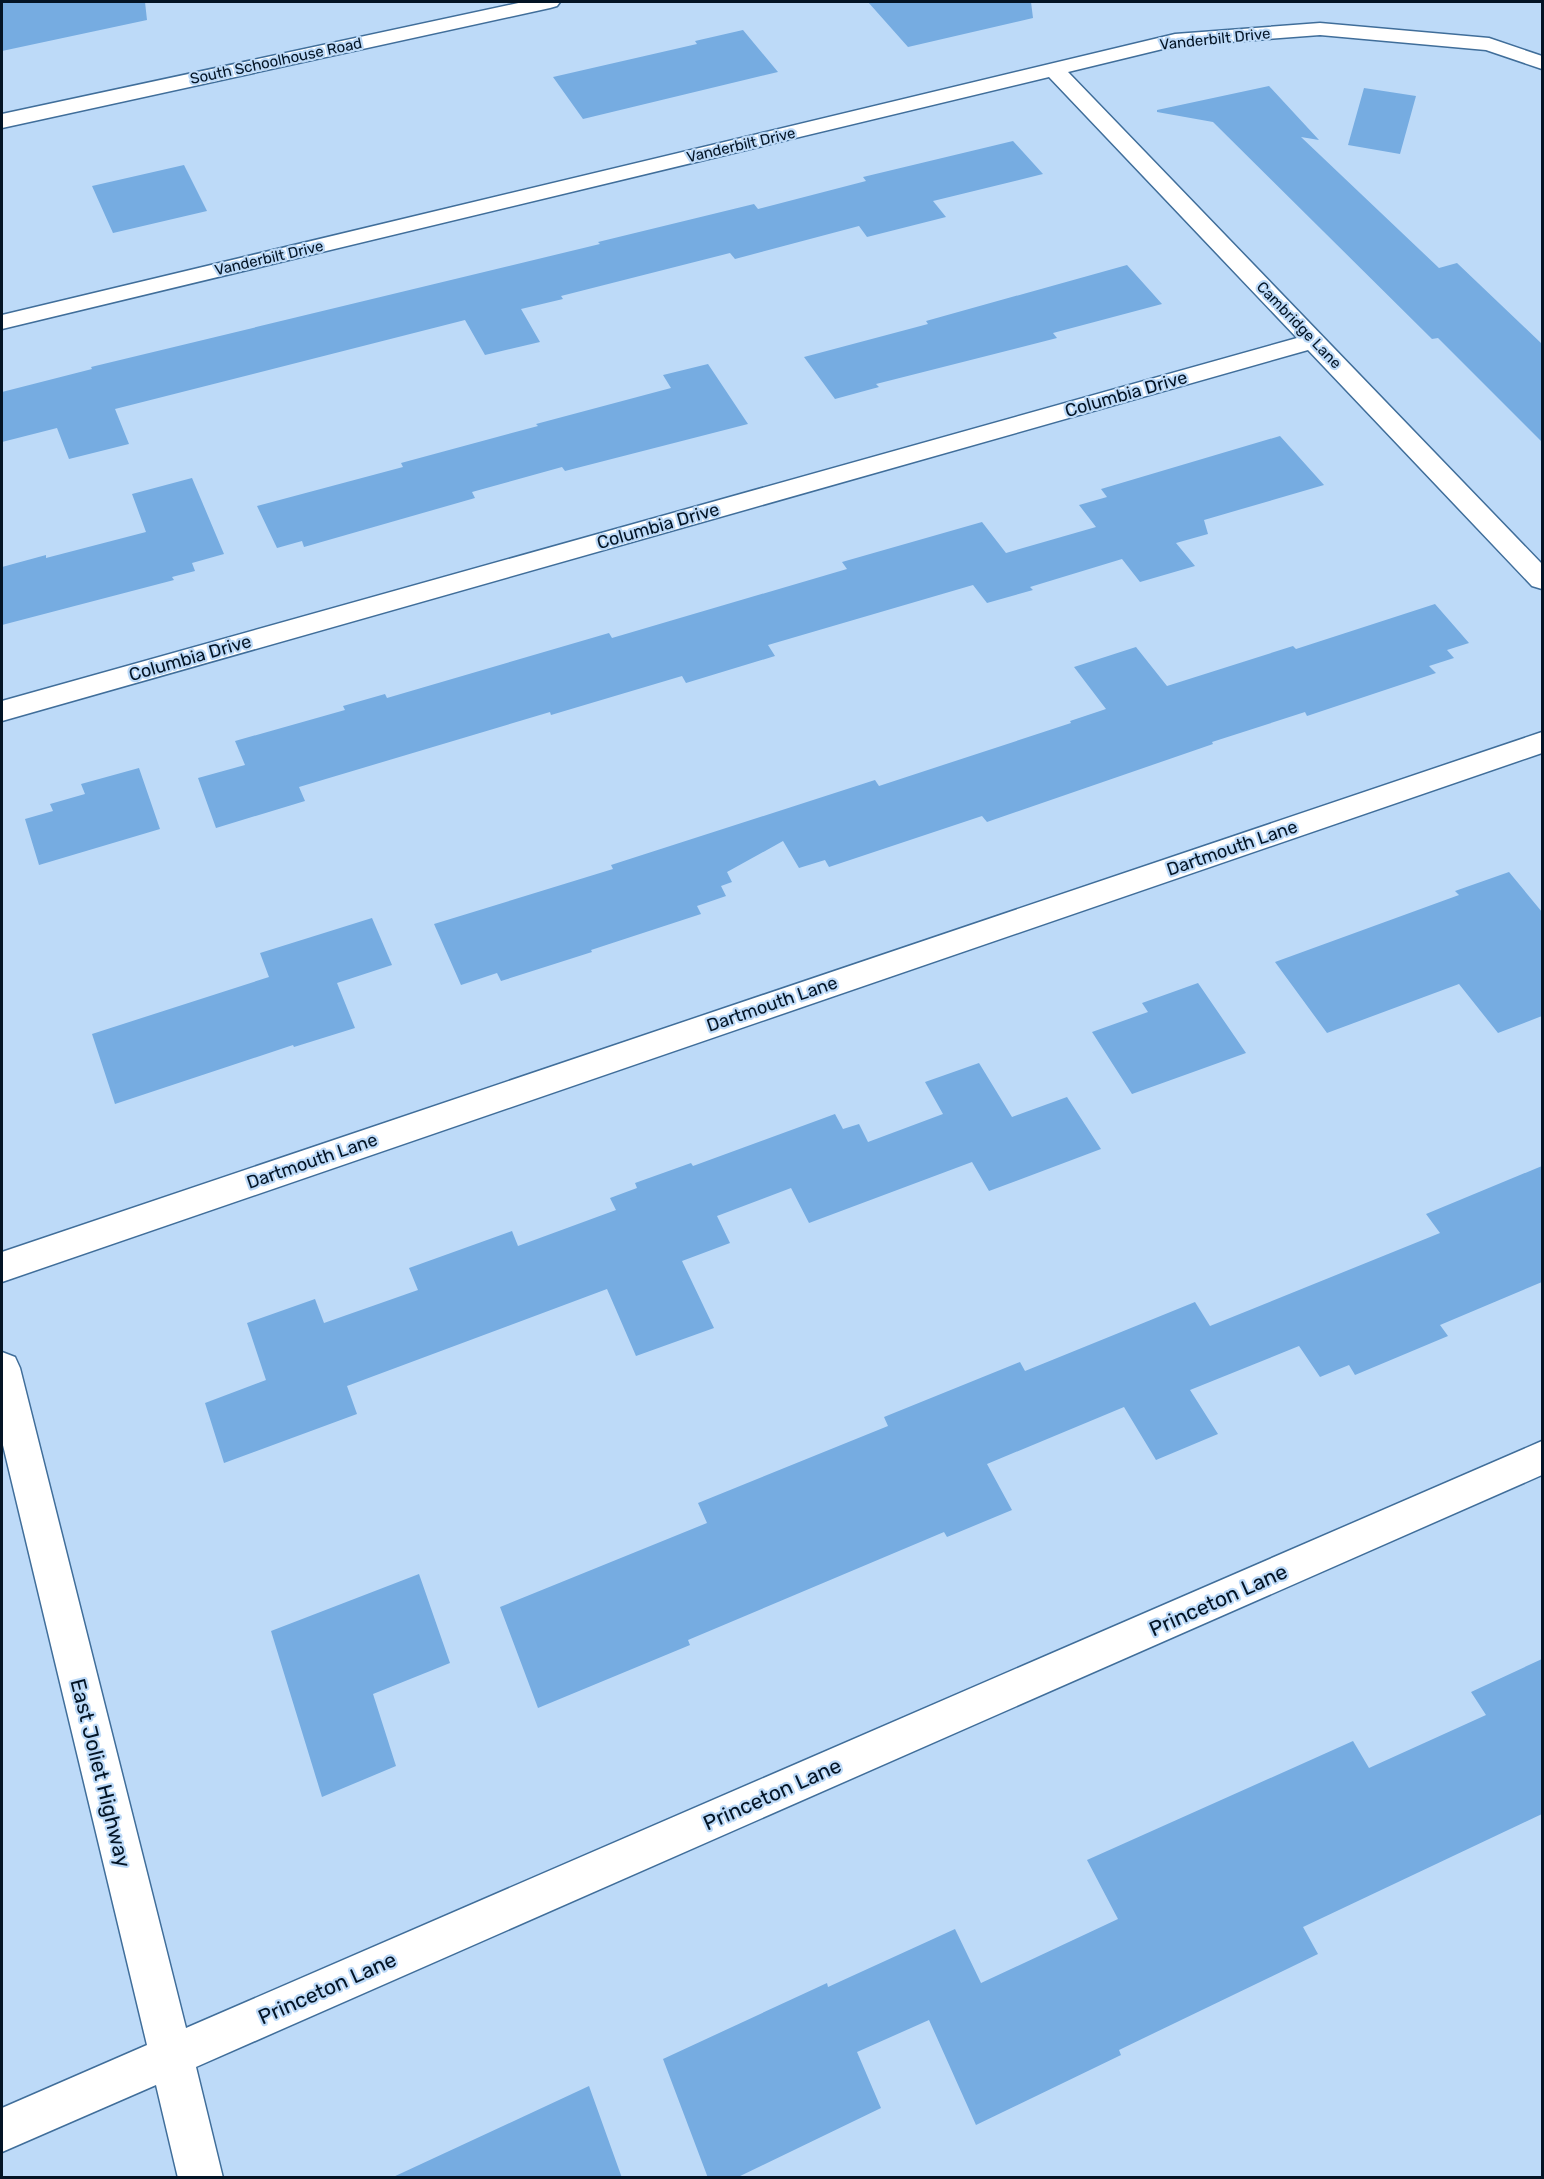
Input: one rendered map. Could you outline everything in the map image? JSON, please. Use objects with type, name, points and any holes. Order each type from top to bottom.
[{"type":"street","name":"South Schoolhouse Road","points":[[2,121],[550,2]]},
{"type":"street","name":"Vanderbilt Drive","points":[[2,322],[1175,40],[1320,29],[1489,44],[1542,63]]},
{"type":"street","name":"Cambridge Lane","points":[[1054,70],[1542,580]]},
{"type":"street","name":"Columbia Drive","points":[[2,711],[1314,341]]},
{"type":"street","name":"Dartmouth Lane","points":[[2,1267],[1542,742]]},
{"type":"street","name":"East Joliet Highway","points":[[2,1368],[201,2178]]},
{"type":"street","name":"Princeton Lane","points":[[2,2130],[1542,1458]]},
{"type":"building","points":[[2,2],[145,2],[147,20],[2,51]]},
{"type":"building","points":[[868,2],[1031,2],[1033,18],[908,47]]},
{"type":"building","points":[[743,30],[778,72],[583,119],[553,77],[697,44],[695,41]]},
{"type":"building","points":[[1269,86],[1319,140],[1301,137],[1439,268],[1457,263],[1542,344],[1542,442],[1438,338],[1432,339],[1213,122],[1157,112],[1157,110]]},
{"type":"building","points":[[1364,88],[1416,96],[1400,154],[1348,145]]},
{"type":"building","points":[[1013,141],[1043,174],[933,201],[946,217],[867,237],[859,226],[735,259],[730,253],[561,296],[563,299],[521,309],[540,342],[485,355],[465,320],[115,409],[129,444],[69,459],[57,428],[2,442],[2,392],[92,369],[91,367],[600,244],[598,242],[754,204],[758,209],[866,181],[863,177]]},
{"type":"building","points":[[184,165],[207,211],[113,233],[92,186]]},
{"type":"building","points":[[1127,265],[1162,304],[1053,333],[1057,338],[876,384],[879,387],[835,399],[804,357],[928,324],[926,321]]},
{"type":"building","points":[[708,364],[748,424],[565,471],[562,467],[472,492],[475,498],[304,547],[302,541],[277,548],[257,506],[403,467],[401,463],[671,388],[663,375]]},
{"type":"building","points":[[1280,436],[1324,485],[1204,520],[1208,534],[1176,543],[1195,566],[1140,582],[1122,559],[1030,587],[1033,590],[987,603],[973,585],[768,645],[775,656],[686,683],[682,676],[551,715],[550,712],[299,787],[305,801],[216,828],[198,778],[245,765],[235,741],[345,710],[343,706],[385,694],[387,698],[609,633],[612,638],[847,569],[842,562],[982,522],[1006,553],[1096,527],[1079,505],[1107,497],[1101,489]]},
{"type":"building","points":[[192,478],[224,554],[192,563],[195,571],[172,577],[174,580],[2,625],[2,567],[146,532],[132,494]]},
{"type":"building","points":[[1435,604],[1469,643],[1447,650],[1454,658],[1429,666],[1436,673],[1307,716],[1305,712],[1212,742],[1213,744],[987,822],[982,816],[829,867],[825,860],[799,868],[783,841],[727,872],[732,882],[721,886],[726,896],[697,906],[701,914],[591,950],[592,952],[501,981],[497,973],[461,985],[434,924],[613,869],[611,865],[875,780],[879,786],[1071,723],[1070,721],[1106,709],[1074,667],[1136,647],[1167,686],[1293,646],[1296,649]]},
{"type":"building","points":[[139,768],[160,829],[39,865],[25,819],[53,811],[50,804],[85,794],[81,784]]},
{"type":"building","points":[[1509,872],[1542,912],[1542,1016],[1498,1033],[1459,984],[1327,1033],[1275,962],[1459,895],[1455,891]]},
{"type":"building","points":[[372,918],[392,965],[337,983],[355,1028],[294,1047],[293,1045],[115,1104],[92,1034],[269,977],[260,953]]},
{"type":"building","points":[[1198,983],[1246,1053],[1132,1094],[1092,1032],[1148,1012],[1142,1003]]},
{"type":"building","points":[[979,1063],[1012,1117],[1067,1097],[1101,1149],[989,1191],[972,1162],[809,1223],[791,1188],[717,1216],[730,1243],[682,1261],[714,1328],[636,1356],[607,1289],[347,1386],[357,1414],[224,1463],[205,1403],[266,1380],[247,1323],[315,1299],[324,1323],[418,1290],[409,1268],[512,1231],[518,1246],[616,1210],[610,1198],[637,1188],[635,1183],[691,1163],[693,1166],[835,1114],[843,1129],[859,1124],[868,1142],[943,1114],[925,1082]]},
{"type":"building","points":[[1542,1166],[1542,1282],[1440,1325],[1448,1336],[1355,1375],[1349,1365],[1320,1377],[1299,1346],[1190,1390],[1218,1434],[1156,1460],[1124,1407],[987,1464],[1012,1510],[947,1537],[944,1532],[688,1640],[690,1645],[538,1708],[500,1607],[707,1523],[698,1503],[888,1426],[884,1417],[1020,1362],[1025,1371],[1195,1302],[1210,1326],[1440,1233],[1426,1214]]},
{"type":"building","points":[[419,1574],[450,1663],[373,1694],[396,1766],[322,1797],[271,1631]]},
{"type":"building","points":[[1542,1659],[1542,1814],[1303,1927],[1318,1954],[1119,2050],[1121,2055],[976,2125],[929,2020],[857,2052],[881,2108],[736,2178],[708,2178],[663,2059],[827,1983],[828,1987],[955,1929],[981,1983],[1118,1919],[1087,1860],[1353,1741],[1369,1768],[1486,1715],[1471,1692]]},
{"type":"building","points":[[589,2086],[622,2178],[391,2178]]}]
